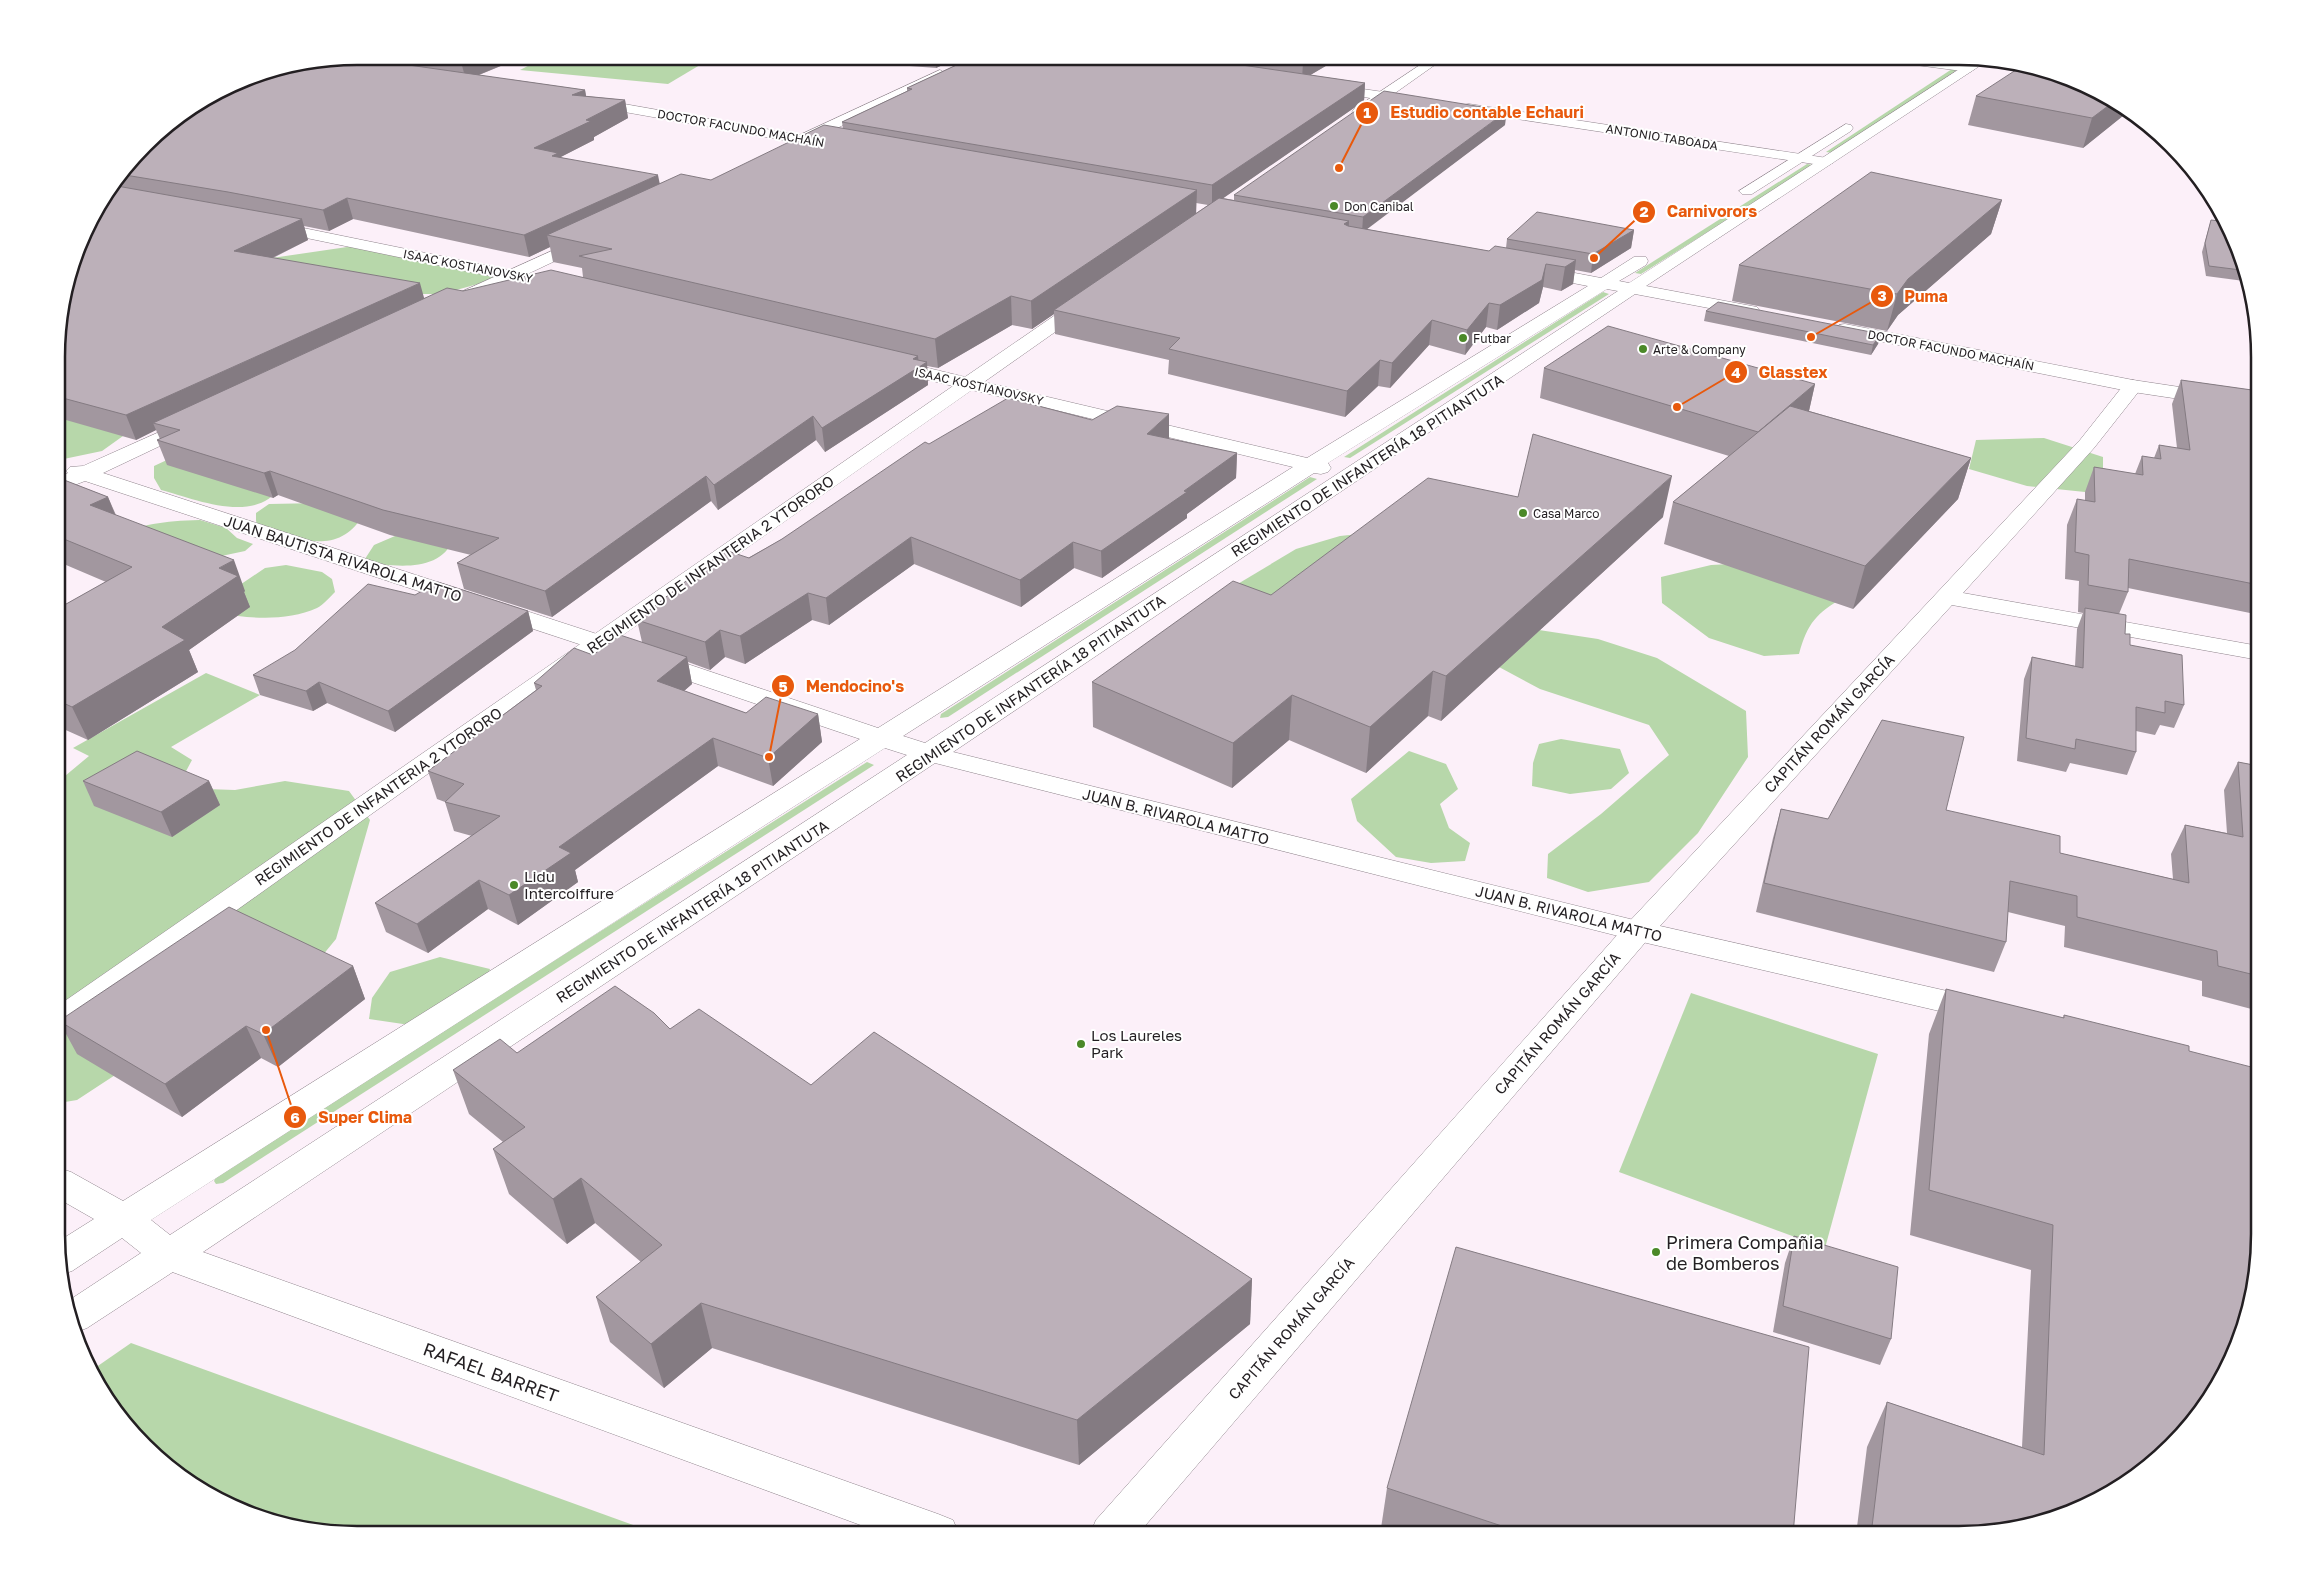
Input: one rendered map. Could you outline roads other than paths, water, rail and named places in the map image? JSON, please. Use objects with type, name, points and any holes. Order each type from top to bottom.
[{"type":"main road","points":[[1347,120],[1428,65]]},
{"type":"main road","points":[[1931,75],[1957,65]]},
{"type":"main road","name":"REGIMIENTO DE INFANTERÍA 18 PITIANTUTA","points":[[66,1256],[1311,466],[1620,286],[1827,162],[1961,65]]},
{"type":"main road","points":[[775,152],[952,69]]},
{"type":"main road","points":[[1315,86],[1422,101]]},
{"type":"main road","name":"DOCTOR FACUNDO MACHAÍN","points":[[576,100],[850,148]]},
{"type":"main road","name":"ANTONIO TABOADA","points":[[1450,106],[1827,162]]},
{"type":"main road","points":[[1733,200],[1856,122]]},
{"type":"main road","name":"ISAAC KOSTIANOVSKY","points":[[252,223],[514,274],[572,288]]},
{"type":"main road","points":[[442,307],[595,236]]},
{"type":"main road","name":"REGIMIENTO DE INFANTERÍA 18 PITIANTUTA","points":[[77,1315],[1610,306],[1620,286],[1652,254]]},
{"type":"main road","points":[[1520,268],[1768,314]]},
{"type":"main road","name":"REGIMIENTO DE INFANTERIA 2 YTORORO","points":[[65,1017],[597,642],[1101,292]]},
{"type":"main road","name":"DOCTOR FACUNDO MACHAÍN","points":[[1827,326],[2133,386],[2251,404]]},
{"type":"main road","name":"ISAAC KOSTIANOVSKY","points":[[872,360],[1349,476]]},
{"type":"main road","name":"CAPITÁN ROMÁN GARCÍA","points":[[1118,1526],[1638,931],[2087,444],[2133,386]]},
{"type":"main road","points":[[65,482],[210,415]]},
{"type":"main road","name":"JUAN BAUTISTA RIVAROLA MATTO","points":[[65,468],[883,737]]},
{"type":"main road","points":[[1945,597],[2251,652]]},
{"type":"main road","name":"JUAN B. RIVAROLA MATTO","points":[[883,737],[930,754],[1638,931],[2007,1015]]},
{"type":"main road","name":"RAFAEL BARRET","points":[[65,1185],[125,1220],[169,1255],[916,1526]]},
{"type":"place","name":"Estudio contable Echauri","points":[[1339,168]]},
{"type":"place","name":"Don Canibal","points":[[1334,206]]},
{"type":"place","name":"Carnivorors","points":[[1594,258]]},
{"type":"place","name":"Puma","points":[[1811,337]]},
{"type":"place","name":"Futbar","points":[[1463,338]]},
{"type":"place","name":"Arte & Company","points":[[1643,349]]},
{"type":"place","name":"Glasstex","points":[[1677,407]]},
{"type":"place","name":"Casa Marco","points":[[1523,513]]},
{"type":"place","name":"Mendocino's","points":[[769,757]]},
{"type":"place","name":"Lidu Intercoiffure","points":[[514,885]]},
{"type":"place","name":"Super Clima","points":[[266,1030]]},
{"type":"place","name":"Los Laureles Park","points":[[1081,1044]]},
{"type":"place","name":"Primera Compañia de Bomberos","points":[[1656,1252]]}]
